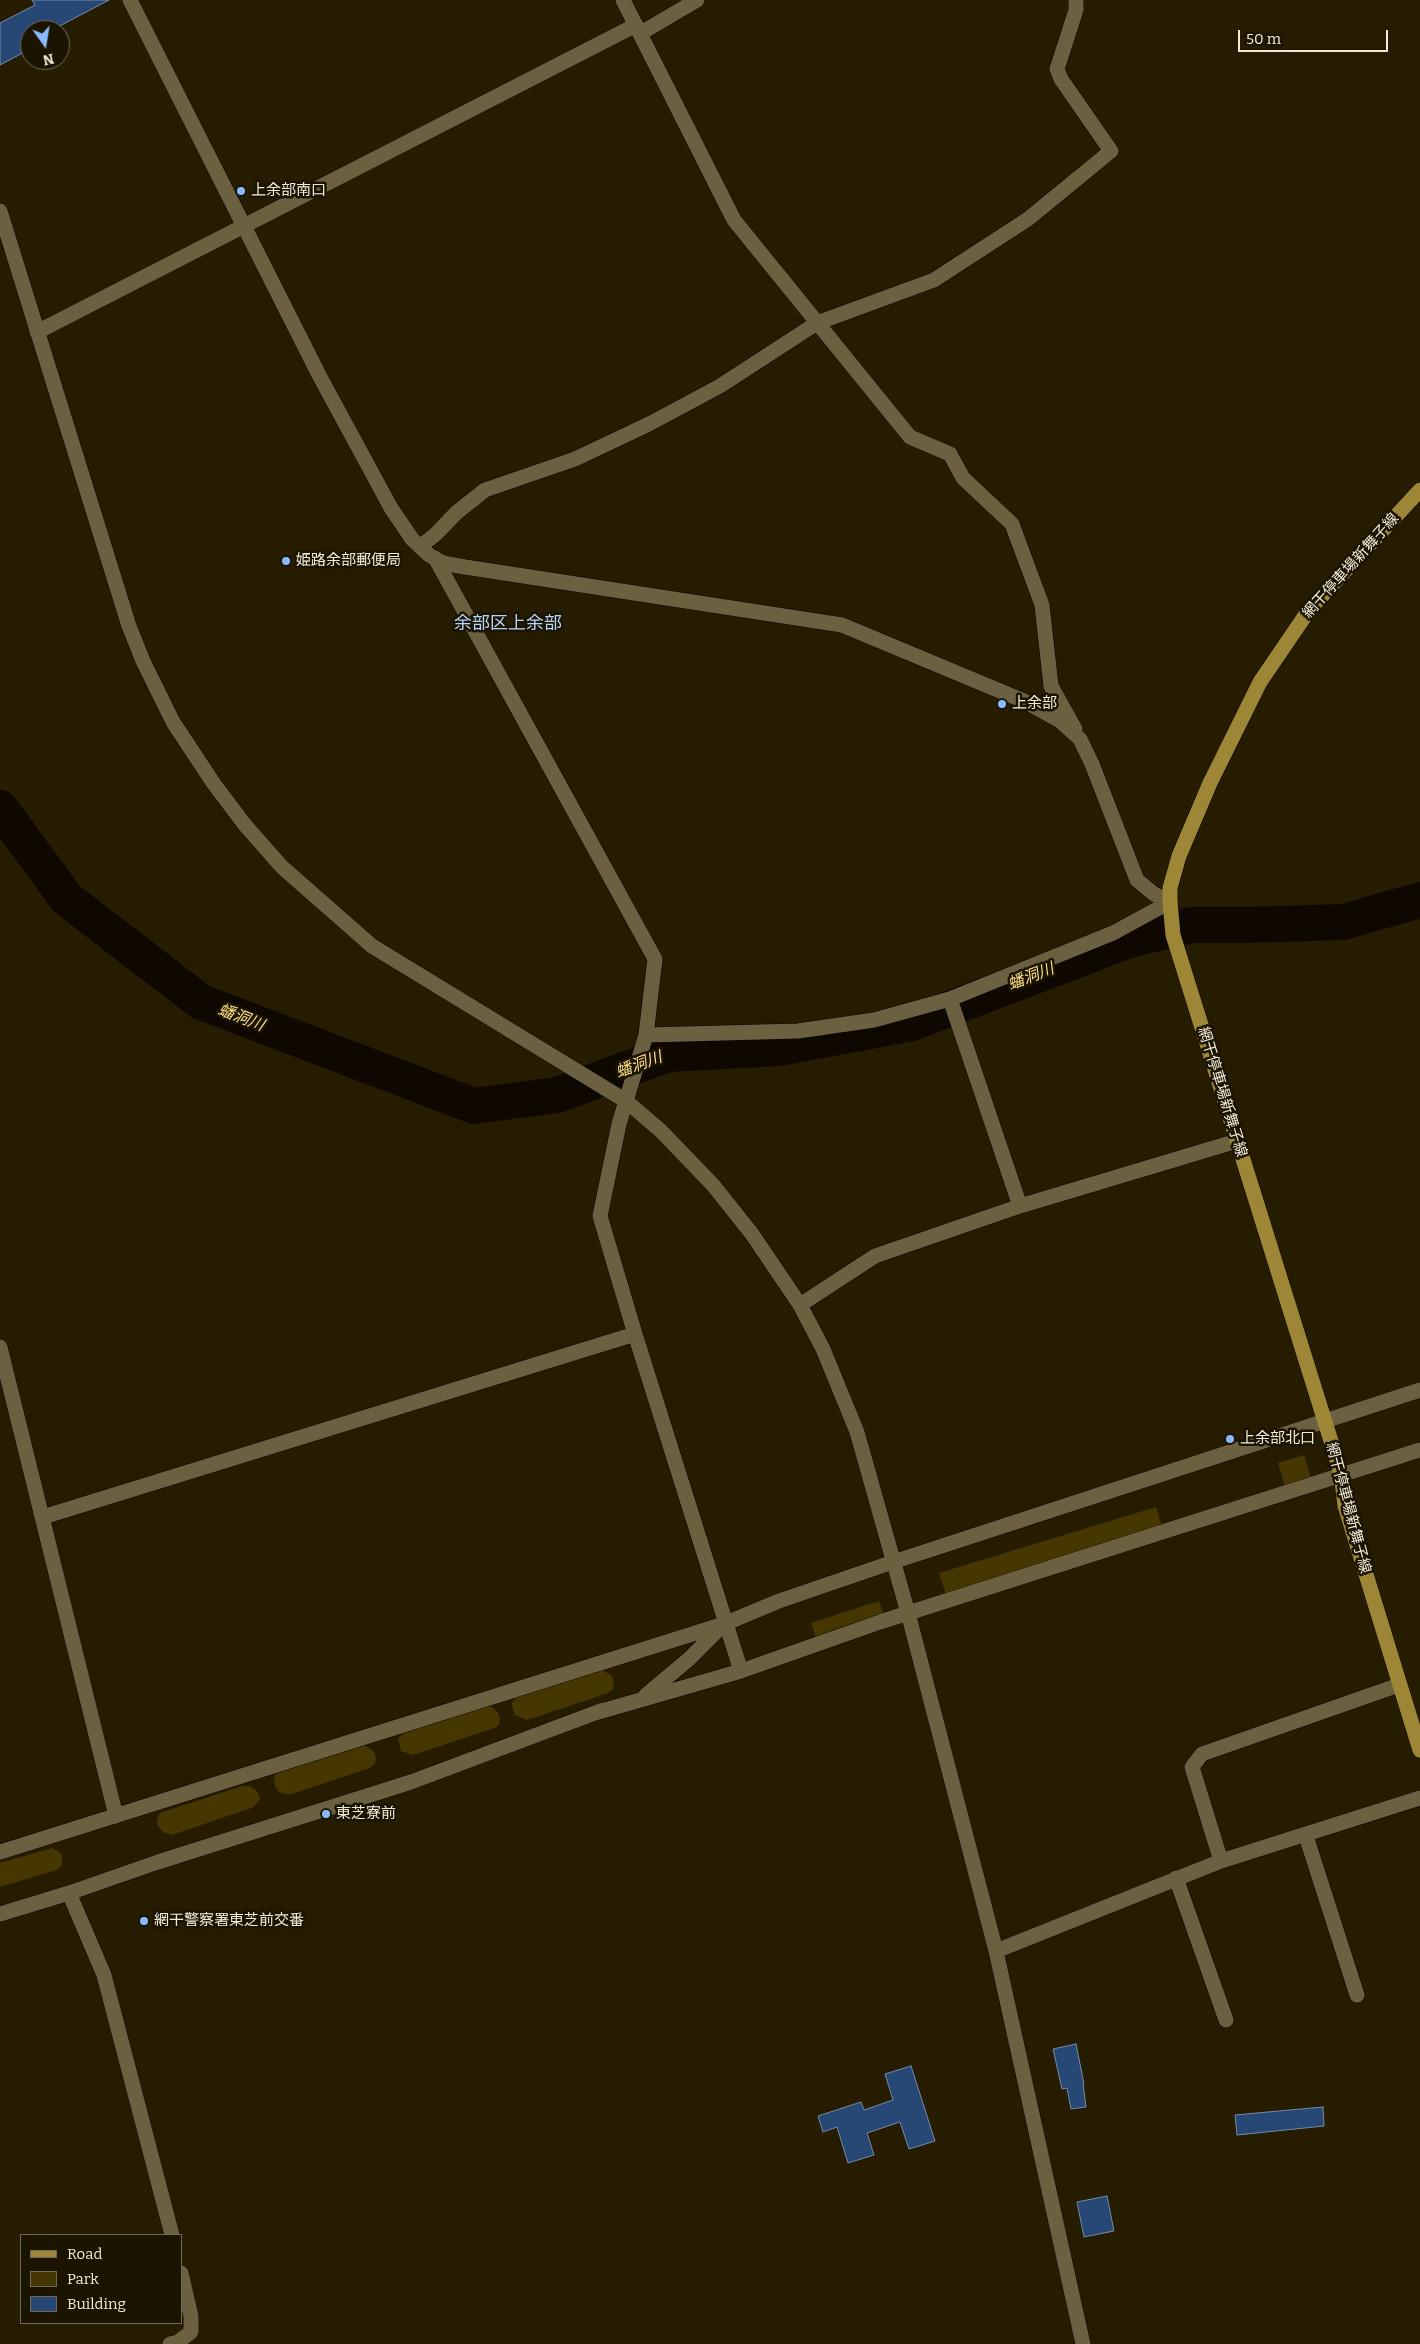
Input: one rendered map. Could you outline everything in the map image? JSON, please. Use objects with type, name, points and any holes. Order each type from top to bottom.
[{"type":"main road","name":"網干停車場新舞子線","points":[[1420,490],[1309,610],[1260,682],[1210,783],[1180,856],[1170,888],[1173,935],[1341,1473],[1345,1506],[1420,1750]]},
{"type":"street","points":[[130,0],[319,374],[391,508],[420,547],[443,563],[842,625],[865,633],[1024,702],[1060,721],[1080,739]]},
{"type":"street","points":[[623,0],[734,220],[910,437],[950,454],[964,478],[1012,524],[1042,605],[1051,686],[1092,764],[1137,880],[1170,909],[950,999],[874,1020],[798,1031],[646,1035]]},
{"type":"street","points":[[37,332],[697,0]]},
{"type":"street","points":[[420,547],[456,513],[485,490],[575,460],[649,424],[720,386],[817,323],[934,280],[1028,220],[1111,151],[1061,79],[1057,69],[1076,10],[1076,0]]},
{"type":"street","points":[[0,211],[117,592],[143,661],[173,722],[214,784],[245,825],[282,867],[372,946],[626,1101],[661,1131],[713,1185],[752,1234],[800,1306],[824,1349],[857,1432],[908,1613],[996,1951],[1083,2344]]},
{"type":"street","points":[[435,558],[655,959],[646,1035],[620,1124],[600,1216],[724,1624],[741,1671]]},
{"type":"street","points":[[950,999],[1020,1206]]},
{"type":"street","points":[[800,1306],[875,1256],[1020,1206],[1237,1141]]},
{"type":"street","points":[[43,1517],[635,1334]]},
{"type":"street","points":[[0,1347],[116,1816]]},
{"type":"street","points":[[0,1852],[724,1624],[780,1601],[893,1562],[1323,1420],[1420,1390]]},
{"type":"street","points":[[595,1713],[741,1671],[908,1613],[1341,1473],[1420,1450]]},
{"type":"street","points":[[0,1914],[411,1782],[648,1694],[724,1624]]},
{"type":"street","points":[[1222,1861],[1192,1767],[1202,1754],[1399,1685]]},
{"type":"street","points":[[996,1951],[1222,1861],[1306,1836],[1420,1798]]},
{"type":"street","points":[[1306,1836],[1357,1995]]},
{"type":"street","points":[[1176,1878],[1226,2020]]},
{"type":"street","points":[[69,1893],[104,1974],[172,2234]]},
{"type":"street","points":[[170,2344],[178,2342],[191,2332],[191,2316],[182,2277]]},
{"type":"green space","points":[[1304,1455],[1312,1482],[1286,1490],[1278,1463]]},
{"type":"green space","points":[[1156,1507],[1164,1534],[948,1601],[939,1573]]},
{"type":"green space","points":[[879,1601],[884,1616],[816,1638],[811,1623]]},
{"type":"green space","points":[[596,1671],[604,1671],[612,1676],[613,1689],[608,1693],[527,1720],[515,1715],[511,1704],[517,1697]]},
{"type":"green space","points":[[490,1706],[498,1712],[500,1720],[499,1725],[494,1728],[413,1755],[401,1751],[398,1739],[404,1733]]},
{"type":"green space","points":[[358,1746],[366,1746],[374,1751],[375,1764],[370,1768],[289,1795],[279,1792],[275,1786],[274,1779],[276,1773]]},
{"type":"green space","points":[[242,1786],[250,1786],[257,1791],[260,1799],[254,1807],[172,1835],[163,1832],[158,1826],[157,1819],[160,1813]]},
{"type":"green space","points":[[52,1848],[61,1853],[62,1857],[62,1866],[57,1870],[0,1887],[0,1863]]},
{"type":"building","points":[[32,0],[109,0],[70,21],[20,20],[20,54],[0,65],[0,23],[35,5]]},
{"type":"building","points":[[1076,2044],[1084,2084],[1086,2107],[1071,2109],[1067,2088],[1062,2089],[1053,2049]]},
{"type":"building","points":[[911,2066],[935,2141],[909,2149],[900,2122],[867,2133],[874,2155],[848,2163],[837,2127],[823,2132],[818,2116],[861,2102],[864,2110],[893,2100],[885,2074]]},
{"type":"building","points":[[1323,2107],[1324,2126],[1237,2135],[1235,2115]]},
{"type":"building","points":[[1107,2196],[1114,2231],[1084,2237],[1077,2202]]},
{"type":"waterway","name":"蟠洞川","points":[[0,808],[67,899],[201,1002],[474,1106],[557,1095],[668,1054],[779,1048],[912,1023],[1132,939],[1191,925],[1343,922],[1420,900]]},
{"type":"place","name":"上余部南口","points":[[241,191]]},
{"type":"place","name":"姫路余部郵便局","points":[[286,561]]},
{"type":"place","name":"上余部","points":[[1002,704]]},
{"type":"place","name":"上余部北口","points":[[1230,1439]]},
{"type":"place","name":"東芝寮前","points":[[326,1814]]},
{"type":"place","name":"網干警察署東芝前交番","points":[[144,1921]]},
{"type":"district","name":"余部区上余部","points":[[508,624]]}]
